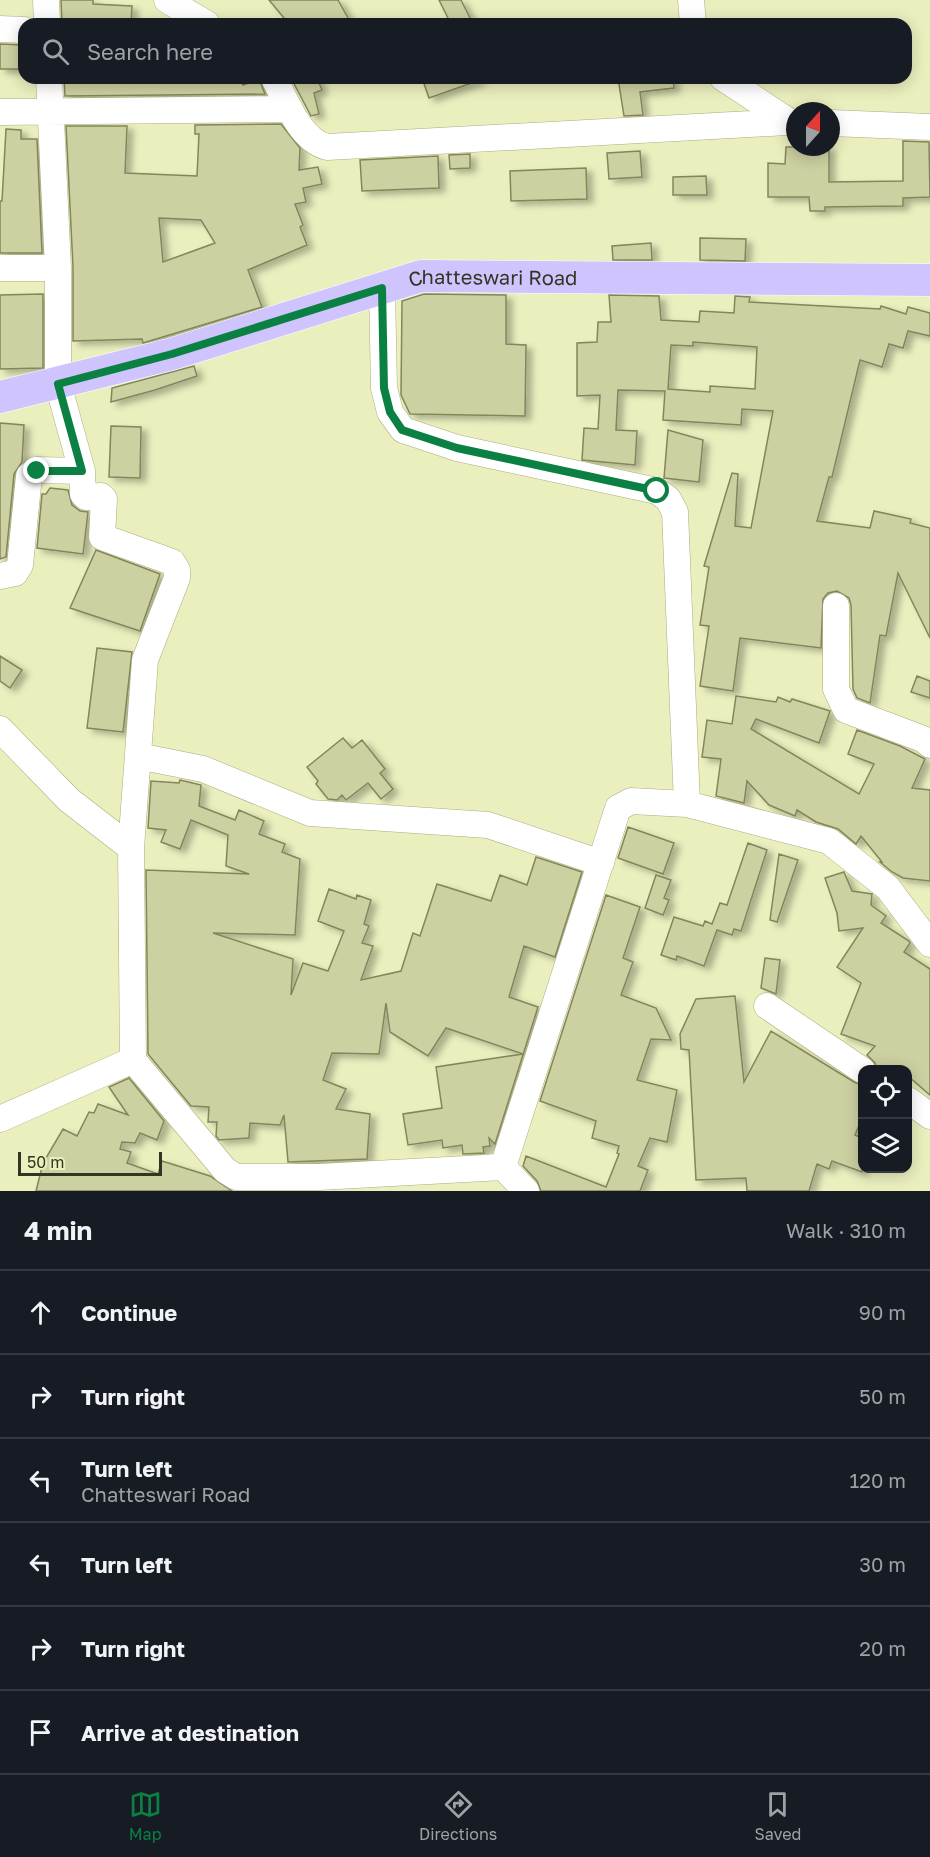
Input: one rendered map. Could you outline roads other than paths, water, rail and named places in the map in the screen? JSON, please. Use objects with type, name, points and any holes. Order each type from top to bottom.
[{"type":"main road","name":"Chatteswari Road","points":[[0,397],[172,354],[421,276],[930,280]]},
{"type":"street","points":[[46,0],[47,18]]},
{"type":"street","points":[[166,0],[197,18]]},
{"type":"street","points":[[691,0],[692,18]]},
{"type":"street","points":[[0,29],[18,30]]},
{"type":"street","points":[[49,84],[58,268],[58,384],[82,471],[84,495],[101,496],[104,499],[102,537],[172,562],[177,570],[177,578],[145,660],[131,848],[133,1060],[225,1170],[236,1177],[316,1184],[503,1167]]},
{"type":"street","points":[[277,84],[291,109],[317,145],[327,147],[786,122]]},
{"type":"street","points":[[732,84],[786,119]]},
{"type":"street","points":[[0,112],[291,109]]},
{"type":"street","points":[[840,123],[930,127]]},
{"type":"street","points":[[0,268],[58,268]]},
{"type":"street","points":[[382,288],[384,388],[390,412],[402,430],[457,448],[657,491],[668,499],[675,512],[687,804]]},
{"type":"street","points":[[0,576],[15,573],[20,565],[29,476],[37,471],[82,471]]},
{"type":"street","points":[[836,606],[836,689],[846,710],[923,739],[930,745]]},
{"type":"street","points":[[0,729],[69,800],[131,848]]},
{"type":"street","points":[[138,756],[203,769],[310,813],[488,825],[601,862]]},
{"type":"street","points":[[503,1167],[618,808],[624,803],[631,801],[687,804],[829,841],[888,888],[930,945]]},
{"type":"street","points":[[767,1006],[858,1067]]},
{"type":"street","points":[[0,1119],[133,1060]]},
{"type":"street","points":[[912,1103],[930,1116]]},
{"type":"street","points":[[503,1167],[526,1191]]}]
